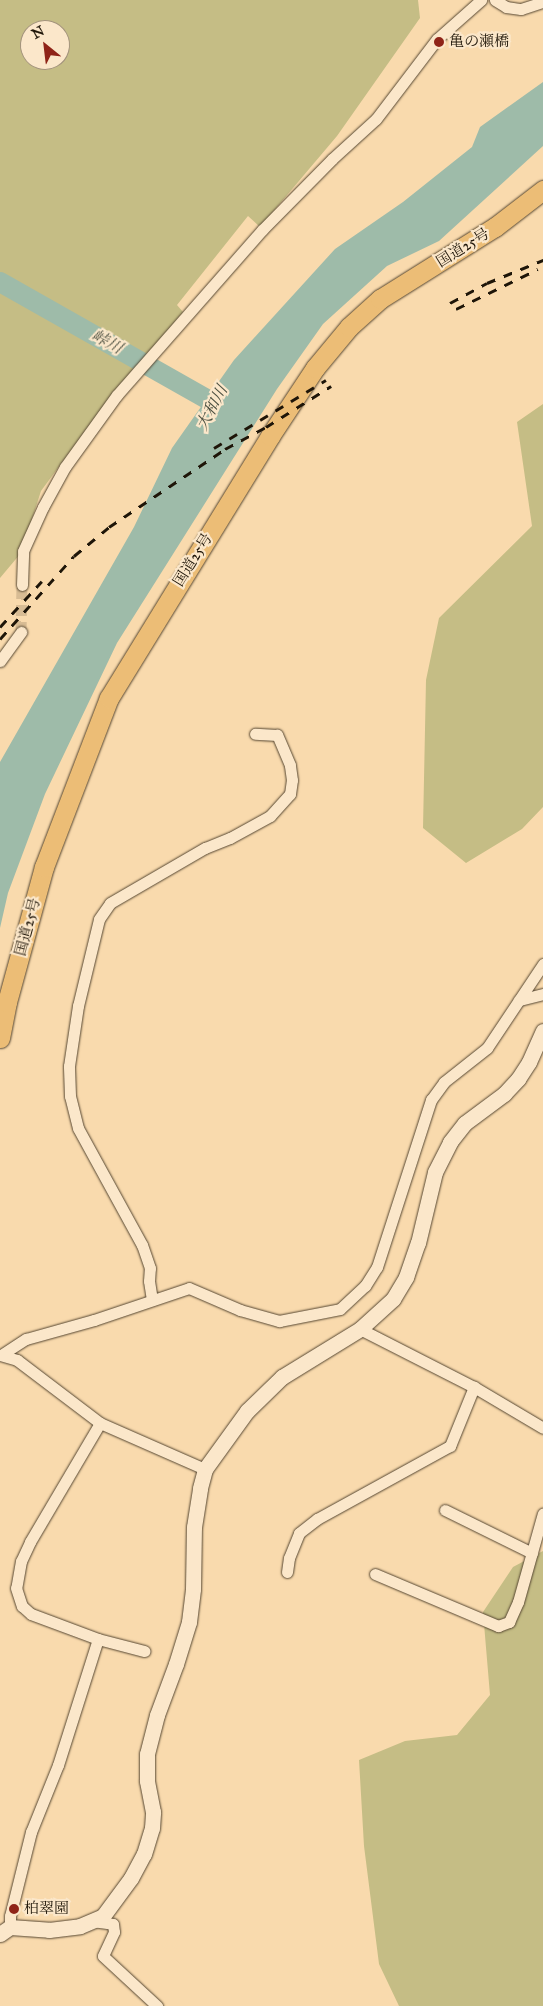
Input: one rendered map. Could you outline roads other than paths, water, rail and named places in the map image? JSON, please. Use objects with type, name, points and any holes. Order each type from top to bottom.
[{"type":"highway","name":"国道25号","points":[[0,1038],[7,1002],[44,867],[109,698],[275,429],[315,368],[349,327],[380,299],[486,233],[543,190]]},
{"type":"street","points":[[22,585],[23,552],[43,507],[65,467],[117,395],[262,230],[332,159],[376,119],[437,39],[481,0]]},
{"type":"street","points":[[495,0],[506,7],[521,9],[543,2]]},
{"type":"street","points":[[0,660],[21,632]]},
{"type":"street","points":[[152,1300],[149,1281],[150,1268],[142,1245],[78,1128],[70,1096],[69,1066],[78,1006],[99,919],[110,903],[205,848],[230,838],[270,816],[290,794],[292,780],[290,765],[277,735],[255,734]]},
{"type":"street","points":[[0,1355],[26,1339],[94,1320],[189,1288],[240,1310],[279,1321],[340,1308],[365,1286],[377,1267],[431,1100],[444,1082],[486,1048],[543,964]]},
{"type":"street","points":[[519,1000],[543,994]]},
{"type":"street","points":[[98,1639],[58,1765],[31,1832],[5,1930],[49,1930],[80,1926],[103,1916],[131,1878],[144,1854],[152,1828],[154,1812],[147,1782],[147,1754],[157,1715],[189,1622],[193,1589],[194,1527],[205,1469],[247,1411],[282,1377],[360,1330],[393,1299],[406,1277],[418,1243],[435,1172],[450,1142],[465,1123],[504,1094],[518,1079],[529,1062],[543,1031]]},
{"type":"street","points":[[360,1330],[474,1387],[543,1428]]},
{"type":"street","points":[[0,1355],[17,1360],[100,1423],[205,1469]]},
{"type":"street","points":[[287,1572],[289,1558],[299,1533],[317,1519],[450,1446],[474,1387]]},
{"type":"street","points":[[100,1423],[30,1542],[21,1561],[16,1588],[22,1606],[31,1614],[98,1639],[144,1651]]},
{"type":"street","points":[[445,1510],[532,1553]]},
{"type":"street","points":[[375,1574],[498,1626],[509,1622],[518,1602],[543,1513]]},
{"type":"street","points":[[91,1921],[112,1924],[114,1932],[103,1956],[157,2006]]},
{"type":"water","name":"大和川","points":[[543,82],[543,146],[439,241],[387,266],[323,324],[277,389],[117,643],[45,794],[8,893],[0,928],[0,762],[134,527],[172,448],[234,360],[335,249],[403,202],[472,147],[480,127]]},
{"type":"waterway","name":"峠川","points":[[0,282],[214,403]]},
{"type":"tunnel","points":[[21,632],[22,585]]},
{"type":"railway","points":[[450,303],[487,283],[543,260]]},
{"type":"railway","points":[[456,309],[538,269]]},
{"type":"railway","points":[[214,448],[326,380]]},
{"type":"railway","points":[[0,639],[74,556],[109,527],[225,449],[266,427],[331,386]]},
{"type":"railway","points":[[0,627],[42,581]]},
{"type":"place","name":"亀の瀬橋","points":[[439,42]]},
{"type":"place","name":"柏翠園","points":[[14,1909]]}]
